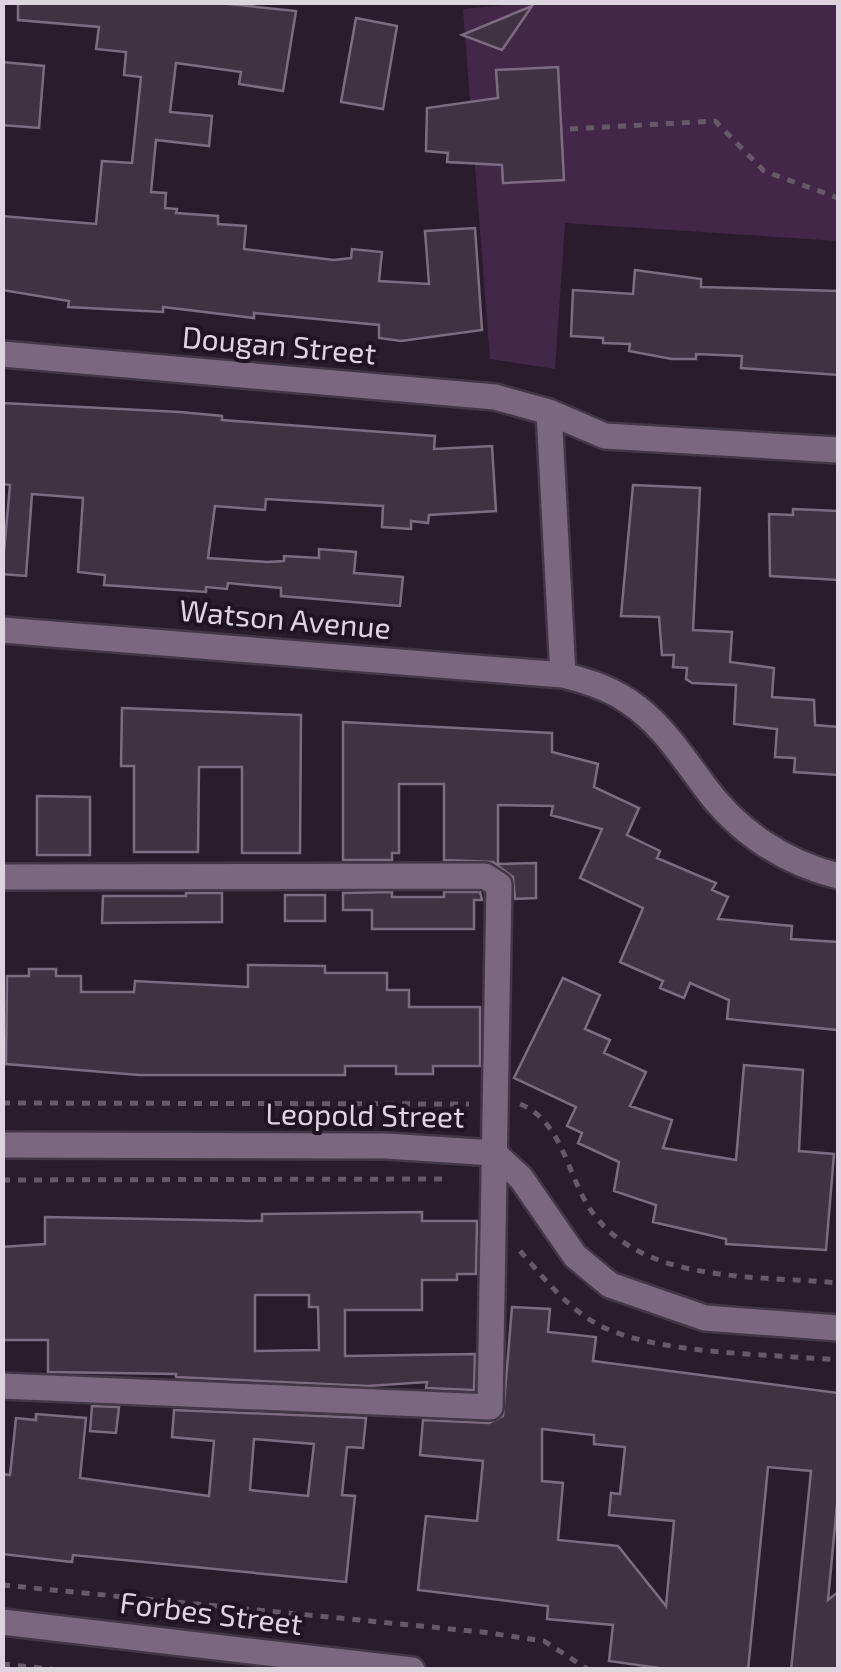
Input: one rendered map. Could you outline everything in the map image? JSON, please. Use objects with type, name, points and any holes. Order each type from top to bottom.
[{"type":"street","name":"Dougan Street","points":[[2,354],[496,397],[548,412],[606,436],[838,450]]},
{"type":"street","points":[[548,412],[563,675]]},
{"type":"street","name":"Watson Avenue","points":[[2,630],[563,675],[606,688],[650,718],[723,809],[763,844],[797,863],[838,876]]},
{"type":"street","points":[[2,877],[485,876],[499,885],[490,1407],[2,1386]]},
{"type":"street","name":"Leopold Street","points":[[2,1145],[386,1146],[494,1154],[521,1178],[575,1256],[610,1285],[706,1318],[838,1328]]},
{"type":"street","name":"Forbes Street","points":[[2,1622],[412,1670]]},
{"type":"path","points":[[570,129],[714,121],[764,171],[838,198]]},
{"type":"path","points":[[2,1180],[448,1179]]},
{"type":"path","points":[[2,1585],[482,1632],[544,1641],[590,1670]]},
{"type":"path","points":[[2,1664],[60,1670]]},
{"type":"shaded area","points":[[541,2],[838,3],[838,241],[565,223],[555,369],[490,359],[463,9]]},
{"type":"building","points":[[18,2],[209,2],[296,11],[283,91],[239,84],[241,72],[176,63],[170,112],[212,116],[209,146],[156,140],[151,192],[166,193],[165,208],[177,209],[176,213],[218,216],[218,224],[246,226],[244,249],[334,260],[351,258],[352,249],[382,252],[379,281],[429,284],[425,231],[475,228],[482,330],[401,341],[379,338],[379,325],[254,313],[254,318],[163,307],[163,312],[68,307],[69,301],[2,290],[2,216],[96,224],[102,161],[132,163],[141,77],[124,75],[126,52],[96,49],[99,27],[18,20]]},
{"type":"building","points":[[532,6],[502,50],[462,35]]},
{"type":"building","points":[[356,18],[397,26],[383,109],[341,102]]},
{"type":"building","points":[[2,62],[44,66],[39,128],[2,125]]},
{"type":"building","points":[[558,67],[564,180],[503,183],[502,165],[447,162],[448,153],[426,151],[427,108],[498,98],[496,70]]},
{"type":"building","points":[[635,270],[701,279],[701,287],[838,291],[838,375],[741,368],[742,356],[696,354],[696,359],[672,359],[629,351],[630,344],[571,336],[573,290],[633,294]]},
{"type":"building","points":[[2,403],[180,412],[222,416],[222,420],[435,436],[434,449],[492,446],[496,511],[429,515],[428,523],[411,521],[411,529],[382,527],[383,506],[266,499],[265,510],[215,506],[208,558],[267,562],[284,561],[284,556],[319,558],[319,549],[356,552],[354,573],[403,577],[400,606],[281,596],[281,588],[228,583],[227,589],[206,587],[206,592],[104,585],[105,575],[78,572],[83,498],[32,494],[26,576],[2,574],[10,485],[2,484]]},
{"type":"building","points":[[633,485],[700,488],[693,630],[732,632],[730,662],[774,668],[772,697],[814,700],[815,725],[838,727],[838,775],[794,772],[795,758],[775,757],[777,729],[734,724],[736,685],[692,683],[686,679],[687,668],[673,667],[674,655],[662,655],[659,617],[621,616]]},
{"type":"building","points":[[793,509],[838,511],[838,580],[770,576],[769,514],[793,515]]},
{"type":"building","points":[[122,708],[301,715],[300,853],[242,853],[242,767],[199,767],[198,852],[134,852],[134,766],[121,766]]},
{"type":"building","points":[[343,722],[552,733],[552,752],[598,764],[594,787],[639,808],[627,835],[660,851],[657,858],[716,883],[712,890],[728,897],[718,919],[792,926],[791,939],[838,942],[838,1030],[727,1019],[729,1000],[690,983],[684,998],[660,988],[663,981],[620,962],[643,908],[580,878],[602,829],[551,815],[553,806],[498,805],[498,864],[536,863],[536,898],[515,899],[513,877],[493,862],[444,860],[444,784],[399,784],[399,853],[392,853],[392,860],[343,860]]},
{"type":"building","points":[[37,796],[90,797],[90,855],[37,855]]},
{"type":"building","points":[[392,892],[392,897],[444,897],[444,892],[480,892],[482,900],[474,900],[474,929],[372,929],[372,910],[343,910],[343,893]]},
{"type":"building","points":[[222,893],[222,922],[102,923],[103,896]]},
{"type":"building","points":[[285,895],[325,895],[325,921],[285,921]]},
{"type":"building","points":[[248,965],[325,966],[325,973],[387,973],[387,990],[409,990],[409,1007],[480,1007],[480,1066],[433,1066],[433,1074],[396,1074],[396,1066],[345,1066],[345,1075],[139,1075],[6,1064],[7,976],[29,976],[29,969],[56,969],[56,976],[81,976],[81,992],[134,992],[135,981],[248,987]]},
{"type":"building","points":[[563,978],[600,995],[585,1029],[610,1040],[604,1053],[646,1072],[630,1106],[672,1120],[663,1148],[736,1160],[744,1065],[803,1070],[799,1151],[834,1154],[826,1250],[726,1244],[726,1239],[653,1222],[656,1205],[614,1191],[619,1162],[578,1143],[582,1133],[567,1126],[576,1107],[514,1078]]},
{"type":"building","points":[[422,1212],[422,1221],[477,1221],[476,1274],[457,1274],[457,1280],[422,1280],[422,1310],[345,1310],[345,1356],[475,1354],[474,1390],[426,1388],[427,1382],[368,1386],[176,1374],[48,1372],[48,1340],[2,1340],[2,1247],[45,1244],[45,1217],[262,1221],[262,1214]],"holes":[[[255,1295],[309,1295],[309,1307],[318,1307],[319,1350],[255,1351]]]},
{"type":"building","points":[[512,1307],[550,1309],[548,1332],[596,1337],[593,1361],[838,1393],[838,1494],[828,1600],[838,1592],[838,1670],[791,1670],[811,1471],[768,1467],[748,1670],[673,1670],[609,1661],[613,1625],[547,1619],[548,1606],[418,1590],[426,1516],[477,1521],[483,1461],[420,1455],[423,1420],[489,1423],[503,1416]],"holes":[[[542,1429],[594,1435],[594,1444],[625,1447],[620,1494],[611,1493],[609,1515],[674,1521],[666,1606],[618,1546],[558,1540],[563,1483],[542,1481]]]},
{"type":"building","points":[[92,1406],[119,1407],[116,1433],[90,1431]]},
{"type":"building","points":[[174,1410],[366,1418],[363,1448],[347,1447],[342,1495],[355,1496],[346,1582],[73,1555],[72,1562],[2,1554],[2,1474],[10,1475],[16,1418],[36,1420],[36,1414],[86,1418],[80,1478],[209,1496],[214,1441],[172,1437]],"holes":[[[254,1439],[314,1444],[308,1496],[250,1490]]]}]
